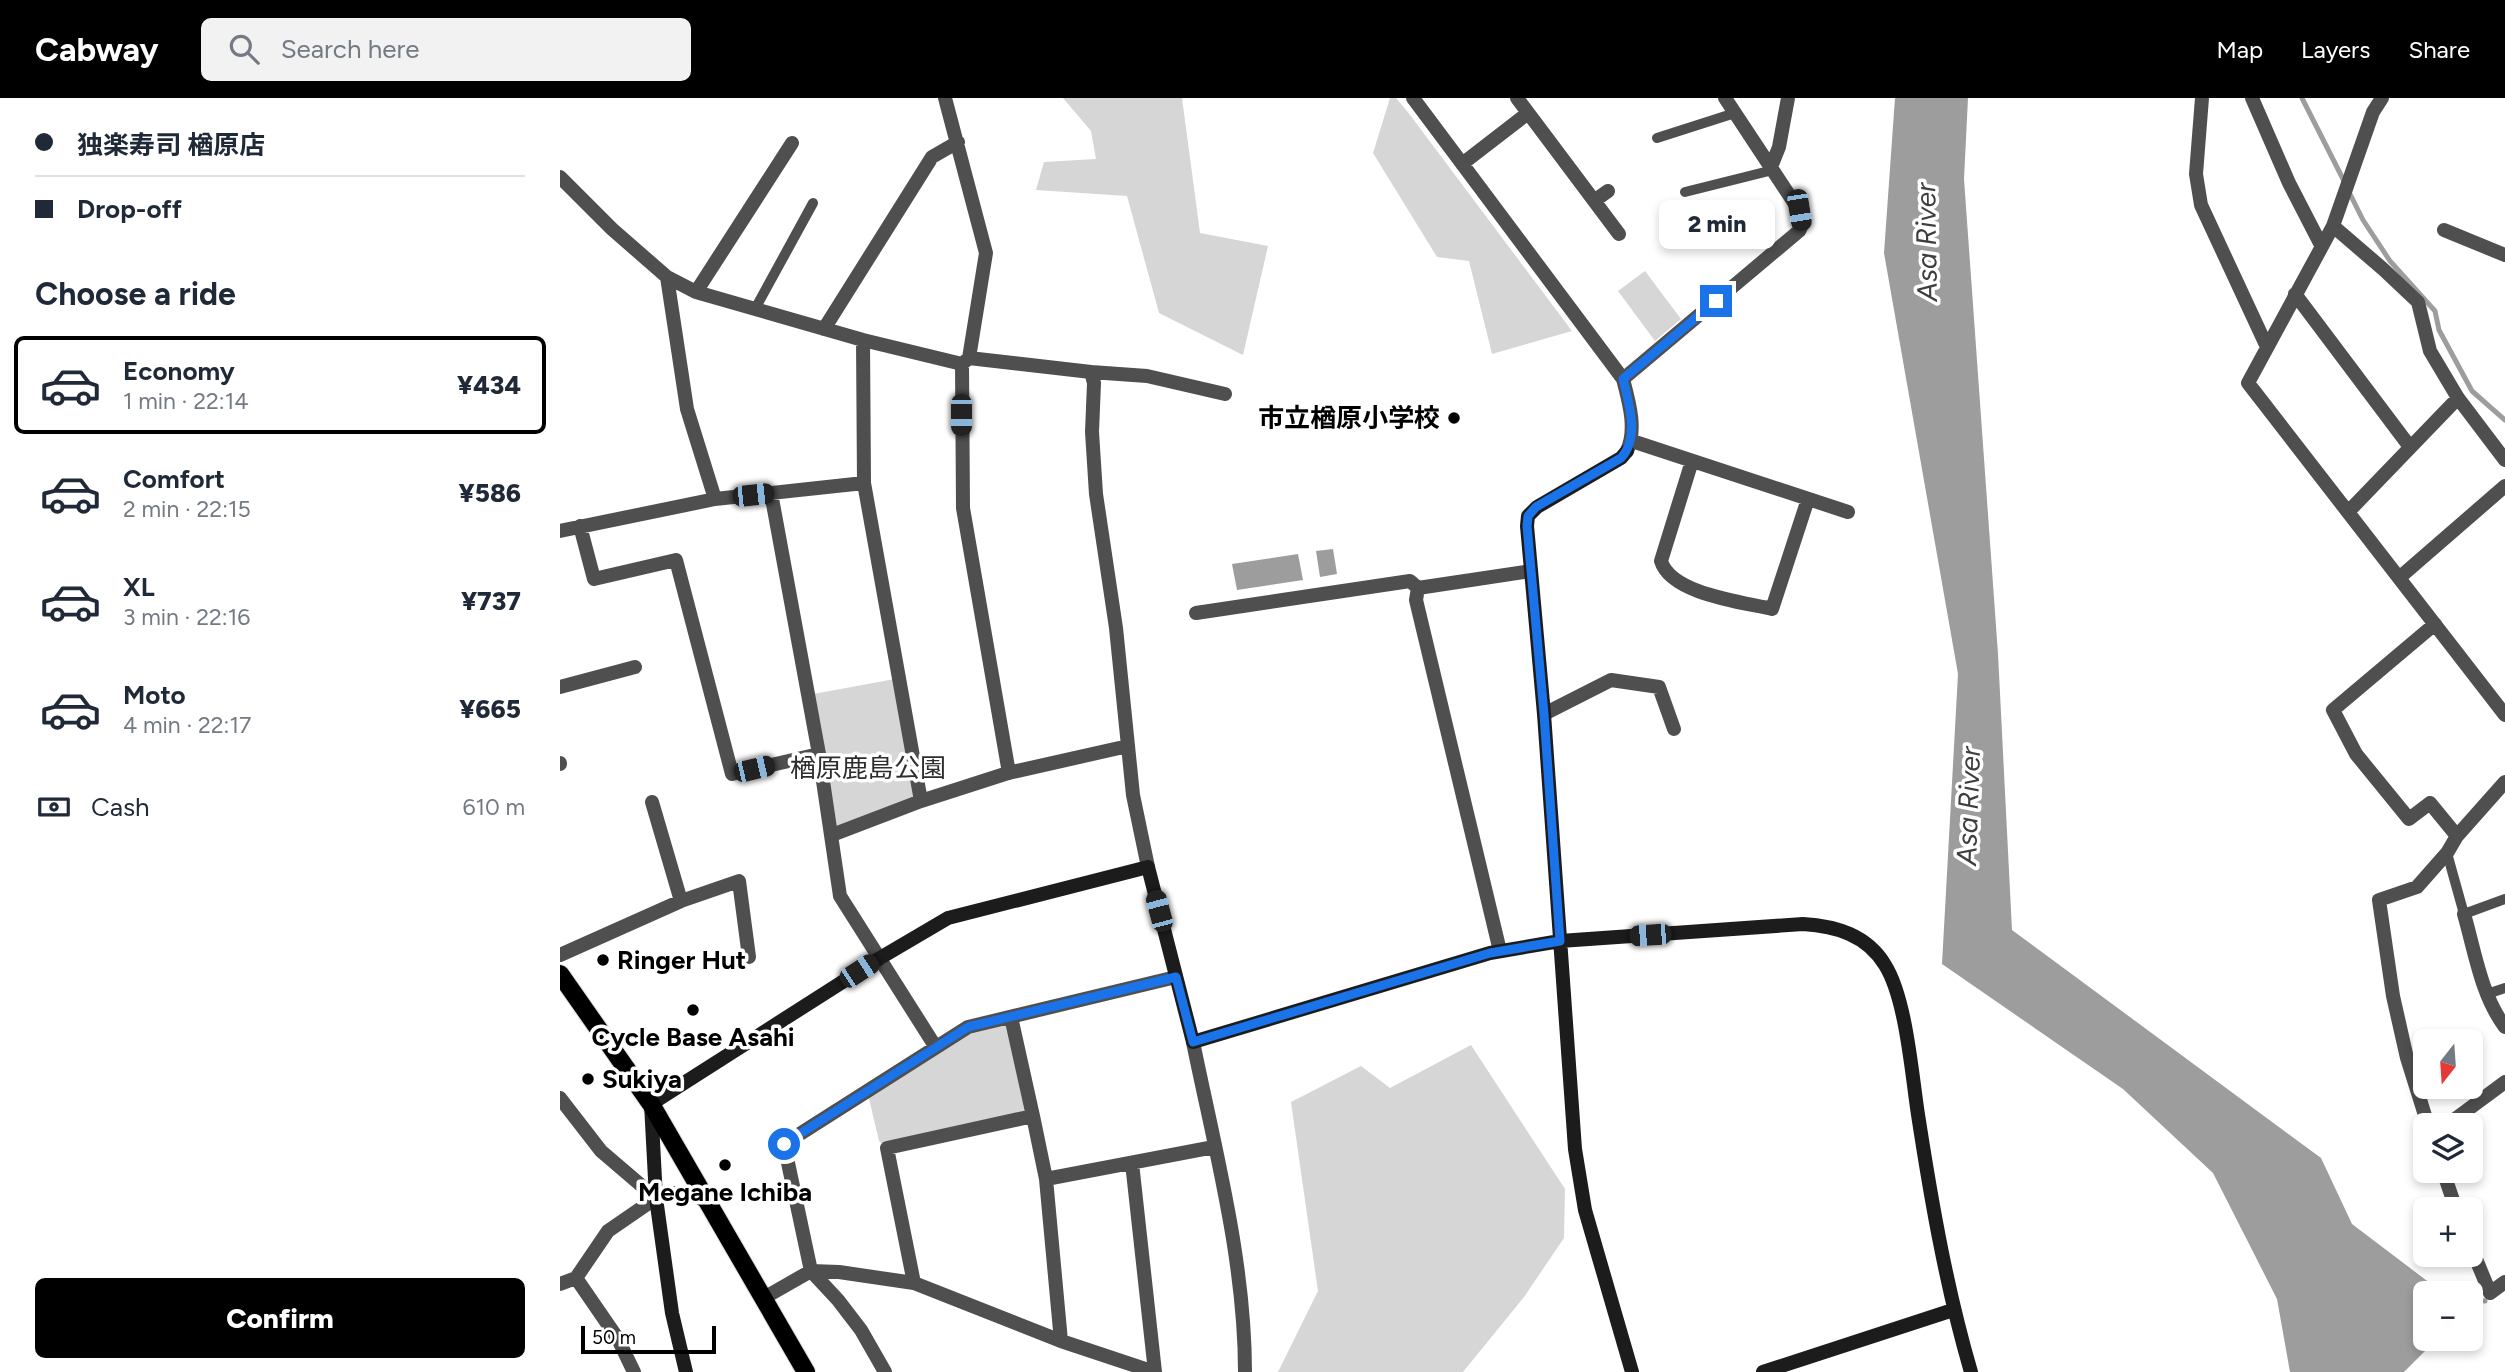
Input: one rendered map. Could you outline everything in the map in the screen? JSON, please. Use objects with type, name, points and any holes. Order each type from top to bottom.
[{"type":"main road","points":[[560,974],[651,1104],[806,1372]]},
{"type":"street","points":[[946,98],[986,253],[965,361],[963,508],[1009,773]]},
{"type":"street","points":[[1413,98],[1623,379],[1629,405],[1630,446],[1621,458],[1536,507],[1528,516],[1575,1149],[1585,1210],[1632,1372]]},
{"type":"street","points":[[1517,98],[1619,234]]},
{"type":"street","points":[[1623,379],[1799,231],[1802,225],[1799,210],[1725,98]]},
{"type":"street","points":[[1772,168],[1779,147],[1788,98]]},
{"type":"street","points":[[2202,98],[2196,174],[2201,205],[2267,347]]},
{"type":"street","points":[[2252,98],[2289,183],[2321,245]]},
{"type":"street","points":[[2382,98],[2365,132],[2333,226],[2248,383],[2505,715]]},
{"type":"street","points":[[1462,164],[1528,113]]},
{"type":"street","points":[[824,329],[932,157],[958,142]]},
{"type":"street","points":[[696,292],[792,143]]},
{"type":"street","points":[[560,177],[612,229],[667,277],[696,292],[863,340],[965,361],[1147,376],[1225,394]]},
{"type":"street","points":[[1594,201],[1608,191]]},
{"type":"street","points":[[2333,226],[2418,302],[2430,351],[2458,398],[2505,460]]},
{"type":"street","points":[[2444,230],[2505,255]]},
{"type":"street","points":[[667,277],[687,409],[715,499]]},
{"type":"street","points":[[2295,294],[2410,447]]},
{"type":"street","points":[[863,340],[863,483],[922,801]]},
{"type":"street","points":[[1091,372],[1094,383],[1092,432],[1097,494],[1116,628],[1133,795],[1148,867],[1193,1042],[1237,1265],[1245,1337],[1245,1372]]},
{"type":"street","points":[[2348,512],[2458,398]]},
{"type":"street","points":[[1630,446],[1692,461],[1848,512]]},
{"type":"street","points":[[1692,461],[1661,561],[1664,570],[1695,591],[1772,609],[1808,499]]},
{"type":"street","points":[[560,531],[715,499],[863,483]]},
{"type":"street","points":[[2399,578],[2505,486]]},
{"type":"street","points":[[771,493],[819,754],[840,896],[935,1046]]},
{"type":"street","points":[[580,526],[594,579],[676,560],[732,774],[819,754]]},
{"type":"street","points":[[1196,613],[1409,581],[1418,588],[1531,571]]},
{"type":"street","points":[[1418,588],[1416,600],[1500,951]]},
{"type":"street","points":[[2435,625],[2333,710],[2356,754],[2409,819],[2430,803],[2457,836]]},
{"type":"street","points":[[560,687],[635,667]]},
{"type":"street","points":[[1544,714],[1611,680],[1659,687],[1674,729]]},
{"type":"street","points":[[832,835],[922,801],[1009,773],[1128,746]]},
{"type":"street","points":[[2424,1113],[2407,1058],[2393,996],[2379,900],[2417,887],[2447,853],[2457,836],[2505,782]]},
{"type":"street","points":[[652,802],[681,901]]},
{"type":"street","points":[[686,1372],[672,1313],[656,1198],[651,1104],[880,958],[948,918],[1148,867]]},
{"type":"street","points":[[560,955],[681,901],[738,881],[749,957]]},
{"type":"street","points":[[2464,914],[2487,994],[2494,1012],[2505,1027]]},
{"type":"street","points":[[1193,1042],[1500,951],[1560,941],[1803,924],[1842,930],[1867,945],[1884,963],[1894,981],[1954,1310],[1971,1372]]},
{"type":"street","points":[[885,1372],[861,1330],[811,1271],[784,1144],[968,1027],[1176,977]]},
{"type":"street","points":[[1011,1017],[1046,1179],[1061,1340]]},
{"type":"street","points":[[2463,1113],[2505,1082]]},
{"type":"street","points":[[560,1098],[601,1151],[656,1198]]},
{"type":"street","points":[[914,1283],[887,1147],[1033,1116]]},
{"type":"street","points":[[1046,1179],[1214,1147]]},
{"type":"street","points":[[762,1299],[811,1271],[839,1272],[914,1283],[1061,1340],[1154,1372],[1132,1163]]},
{"type":"street","points":[[560,1284],[576,1278],[608,1231],[656,1198],[687,1193],[709,1204]]},
{"type":"street","points":[[2479,1267],[2490,1293],[2505,1282]]},
{"type":"street","points":[[576,1278],[618,1339],[634,1372]]},
{"type":"street","points":[[1763,1372],[1954,1310]]},
{"type":"lane","points":[[1657,138],[1735,113]]},
{"type":"lane","points":[[1685,192],[1772,168]]},
{"type":"lane","points":[[755,309],[813,203]]},
{"type":"lane","points":[[2447,853],[2464,914],[2505,899]]},
{"type":"lane","points":[[2487,994],[2505,988]]},
{"type":"green space","points":[[1063,98],[1182,98],[1200,233],[1268,246],[1243,355],[1159,313],[1127,196],[1036,190],[1044,162],[1096,159],[1091,131]]},
{"type":"green space","points":[[1390,98],[1396,98],[1407,111],[1572,331],[1492,354],[1469,261],[1437,257],[1373,153]]},
{"type":"green space","points":[[1645,271],[1681,319],[1655,341],[1618,291]]},
{"type":"green space","name":"楢原鹿島公園","points":[[900,678],[921,801],[832,835],[808,695]]},
{"type":"green space","points":[[1011,1017],[1033,1116],[887,1148],[879,1141],[867,1090],[935,1046]]},
{"type":"green space","points":[[1471,1045],[1565,1189],[1564,1238],[1524,1297],[1463,1372],[1278,1372],[1318,1291],[1291,1102],[1361,1066],[1390,1088]]},
{"type":"water","name":"Asa River","points":[[1895,98],[1968,98],[1964,179],[1998,654],[2012,930],[2321,1158],[2352,1224],[2427,1281],[2413,1281],[2413,1351],[2425,1351],[2404,1372],[2290,1372],[2277,1299],[2213,1173],[2123,1089],[1942,964],[1958,674],[1884,253]]},
{"type":"water","points":[[1333,549],[1337,574],[1320,577],[1316,551]]},
{"type":"water","points":[[1298,554],[1303,580],[1237,590],[1232,564]]},
{"type":"waterway","points":[[2302,98],[2345,183]]},
{"type":"waterway","points":[[2349,192],[2363,220],[2390,261],[2435,311],[2439,330],[2472,391],[2505,420]]},
{"type":"place","name":"市立楢原小学校","points":[[1454,418]]},
{"type":"place","name":"Ringer Hut","points":[[603,960]]},
{"type":"place","name":"Cycle Base Asahi","points":[[693,1010]]},
{"type":"place","name":"Sukiya","points":[[588,1079]]},
{"type":"place","name":"Megane Ichiba","points":[[725,1165]]},
{"type":"route","points":[[784,1144],[968,1027],[1176,977],[1193,1042],[1490,953],[1560,941],[1528,516],[1536,507],[1621,458],[1628,451],[1632,441],[1629,405],[1623,379],[1716,301]]}]
